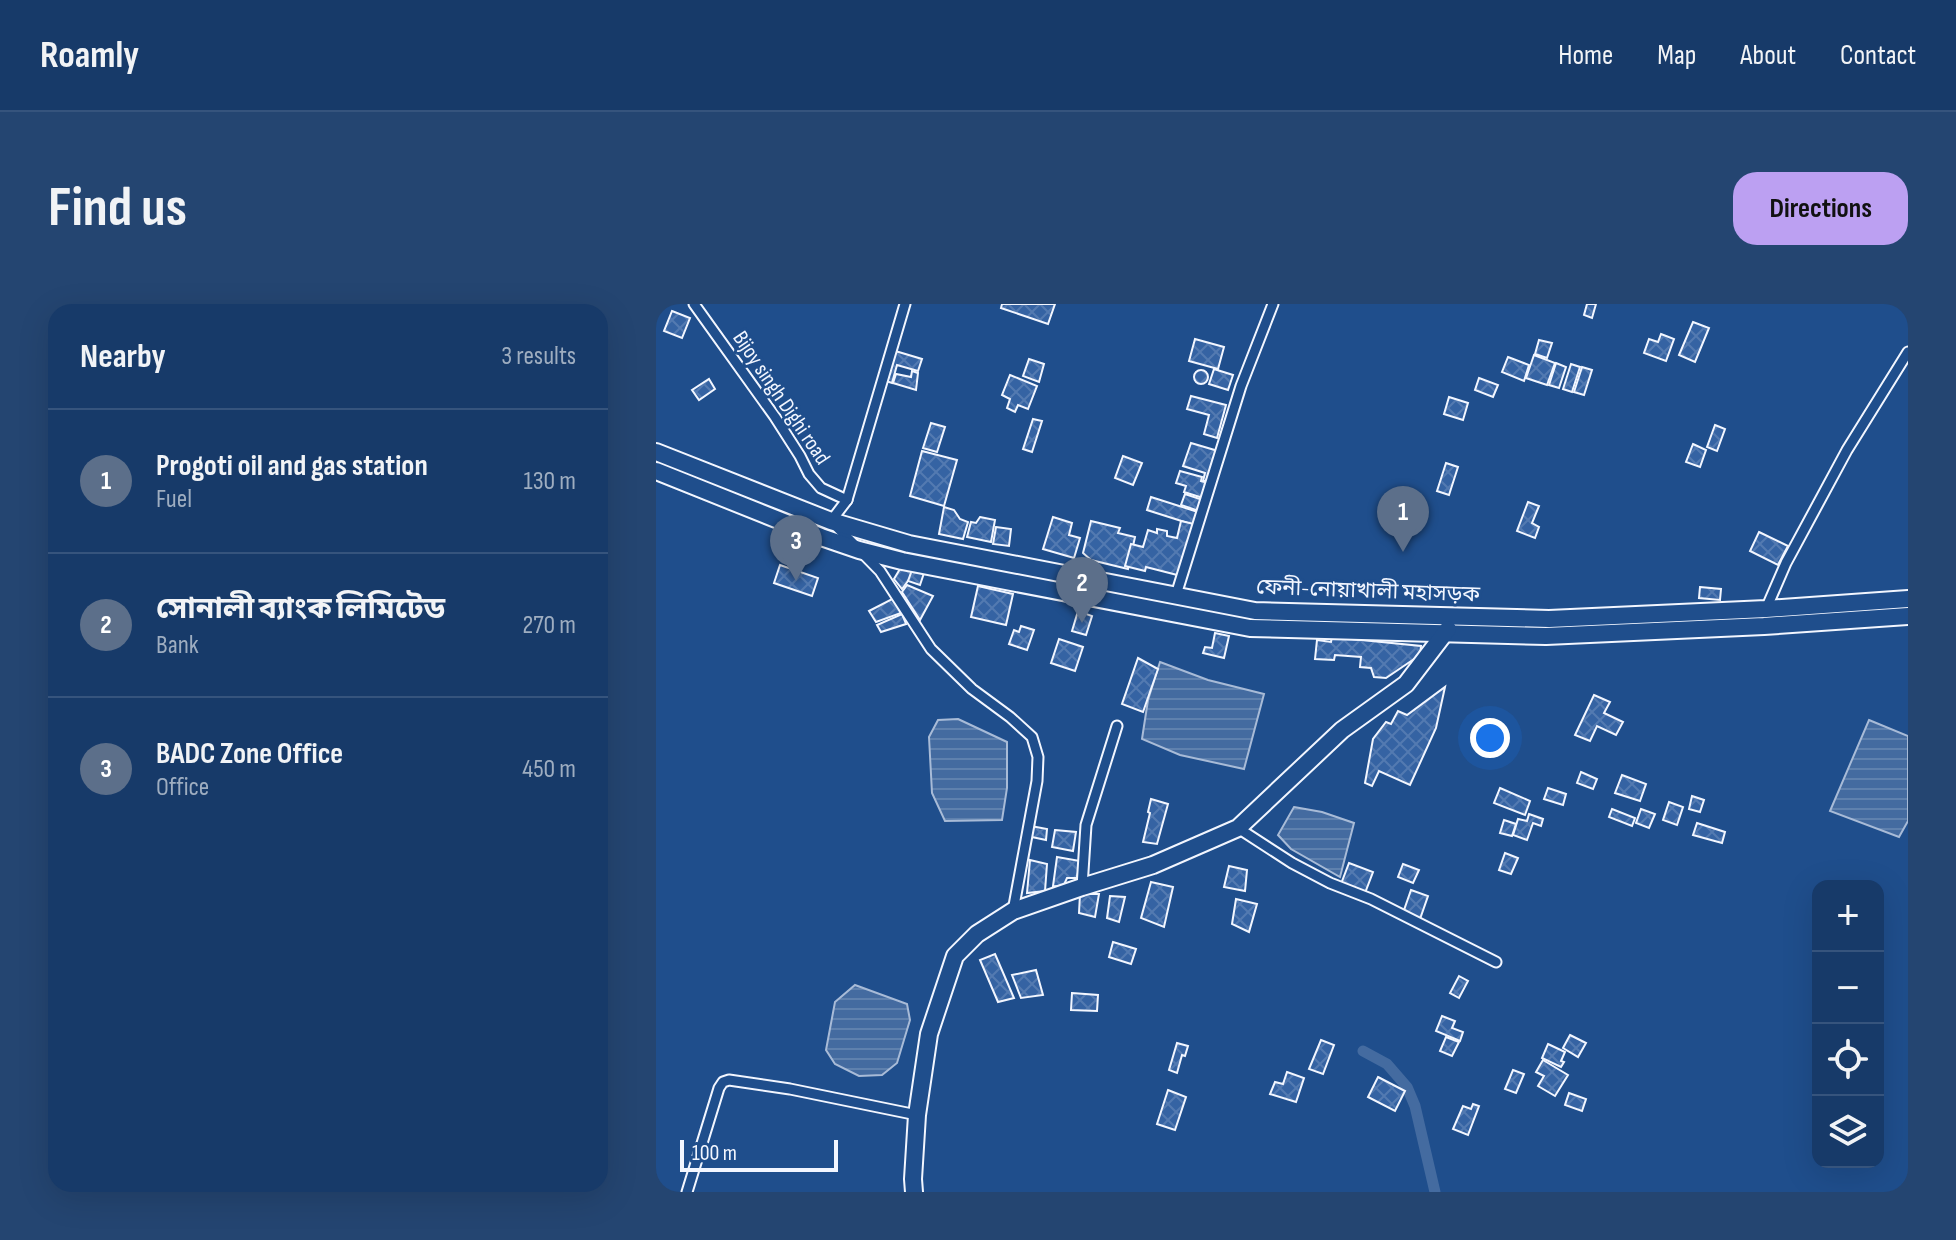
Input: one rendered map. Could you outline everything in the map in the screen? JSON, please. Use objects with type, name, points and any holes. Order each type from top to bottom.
[{"type":"highway","name":"ফেনী-নোয়াখালী মহাসড়ক","points":[[656,452],[831,521],[909,544],[1255,611],[1549,619],[1908,599]]},
{"type":"highway","name":"ফেনী-নোয়াখালী মহাসড়ক","points":[[656,471],[859,550],[1250,628],[1546,636],[1908,616]]},
{"type":"highway","points":[[914,1192],[917,1115],[929,1034],[955,956],[977,934],[1013,911],[1153,865],[1238,828],[1342,730],[1406,684],[1442,634],[1461,617]]},
{"type":"street","name":"Bijoy singh Dighi road","points":[[694,304],[775,417],[809,474],[821,488],[847,500]]},
{"type":"street","points":[[905,304],[847,500],[831,521],[880,571],[931,649],[972,689],[1032,737],[1038,757],[1037,781],[1013,911]]},
{"type":"street","points":[[1176,595],[1241,386],[1273,304]]},
{"type":"street","points":[[1766,609],[1786,563],[1847,450],[1908,352]]},
{"type":"street","points":[[1082,887],[1086,825],[1117,726]]},
{"type":"street","points":[[1238,828],[1317,876],[1384,905],[1496,962]]},
{"type":"street","points":[[687,1192],[723,1082],[729,1080],[790,1089],[917,1115]]},
{"type":"water","points":[[1160,662],[1208,680],[1264,694],[1244,769],[1180,755],[1142,739],[1148,700]]},
{"type":"water","points":[[958,719],[1007,742],[1007,788],[1002,820],[945,821],[932,793],[929,737],[938,720]]},
{"type":"water","points":[[1869,720],[1908,736],[1908,821],[1899,837],[1830,811]]},
{"type":"water","points":[[1294,807],[1354,823],[1340,877],[1291,849],[1278,835]]},
{"type":"water","points":[[855,985],[907,1004],[910,1020],[897,1063],[882,1075],[859,1076],[835,1064],[826,1050],[835,1002]]},
{"type":"building","points":[[1002,304],[1055,304],[1048,324],[1001,308]]},
{"type":"building","points":[[1587,304],[1596,304],[1592,318],[1584,315]]},
{"type":"building","points":[[672,311],[690,318],[682,338],[664,331]]},
{"type":"building","points":[[1693,322],[1709,328],[1695,362],[1679,355]]},
{"type":"building","points":[[1661,334],[1674,339],[1666,361],[1644,353],[1649,339],[1658,342]]},
{"type":"building","points":[[1195,339],[1224,347],[1218,369],[1189,361]]},
{"type":"building","points":[[1539,340],[1552,343],[1547,358],[1535,354]]},
{"type":"building","points":[[892,350],[922,359],[918,371],[897,365],[892,383],[883,380]]},
{"type":"building","points":[[1534,355],[1555,363],[1547,385],[1526,378]]},
{"type":"building","points":[[1508,357],[1529,365],[1524,381],[1502,372]]},
{"type":"building","points":[[1029,359],[1044,364],[1039,382],[1023,376]]},
{"type":"building","points":[[1556,363],[1566,367],[1559,388],[1549,385]]},
{"type":"building","points":[[1571,364],[1580,367],[1572,392],[1563,389]]},
{"type":"building","points":[[1582,367],[1592,370],[1584,395],[1574,392]]},
{"type":"building","points":[[1214,369],[1233,375],[1228,390],[1209,384]]},
{"type":"building","points":[[1201,370],[1208,377],[1201,384],[1194,377]]},
{"type":"building","points":[[912,371],[918,373],[916,390],[893,383],[896,374],[911,377]]},
{"type":"building","points":[[1010,375],[1037,386],[1028,409],[1018,405],[1015,412],[1007,408],[1010,399],[1002,395]]},
{"type":"building","points":[[1479,378],[1498,385],[1493,397],[1475,390]]},
{"type":"building","points":[[709,379],[715,389],[699,400],[692,390]]},
{"type":"building","points":[[1191,396],[1226,405],[1217,438],[1204,434],[1209,415],[1187,409]]},
{"type":"building","points":[[1449,397],[1468,403],[1463,420],[1444,414]]},
{"type":"building","points":[[1033,419],[1042,421],[1032,452],[1023,449]]},
{"type":"building","points":[[931,423],[945,427],[937,452],[923,448]]},
{"type":"building","points":[[1715,425],[1725,429],[1717,451],[1707,447]]},
{"type":"building","points":[[1191,443],[1218,451],[1206,481],[1203,481],[1205,473],[1183,466]]},
{"type":"building","points":[[1693,444],[1706,450],[1700,467],[1686,462]]},
{"type":"building","points":[[922,451],[957,460],[944,506],[910,496]]},
{"type":"building","points":[[1123,456],[1142,463],[1133,485],[1115,478]]},
{"type":"building","points":[[1446,463],[1458,467],[1449,495],[1437,491]]},
{"type":"building","points":[[1180,471],[1202,477],[1201,481],[1208,483],[1203,498],[1184,492],[1186,486],[1176,483]]},
{"type":"building","points":[[1185,494],[1203,500],[1199,511],[1181,505]]},
{"type":"building","points":[[1151,497],[1198,512],[1194,525],[1147,510]]},
{"type":"building","points":[[1528,502],[1539,506],[1532,523],[1539,527],[1535,538],[1517,531]]},
{"type":"building","points":[[944,507],[954,510],[960,519],[968,522],[963,539],[939,534]]},
{"type":"building","points":[[980,517],[995,520],[991,542],[967,537],[971,522],[976,523]]},
{"type":"building","points":[[1053,517],[1072,523],[1069,535],[1080,538],[1074,558],[1043,549]]},
{"type":"building","points":[[1091,521],[1120,528],[1118,533],[1135,537],[1128,569],[1091,560],[1083,553]]},
{"type":"building","points":[[1181,521],[1198,525],[1185,577],[1146,567],[1145,571],[1125,566],[1131,544],[1143,547],[1148,530],[1157,533],[1157,529],[1167,531],[1167,536],[1177,538]]},
{"type":"building","points":[[996,527],[1011,529],[1009,546],[993,544]]},
{"type":"building","points":[[1759,532],[1788,546],[1778,565],[1750,551]]},
{"type":"building","points":[[906,559],[915,562],[912,579],[902,589],[894,579]]},
{"type":"building","points":[[915,562],[926,567],[920,585],[908,581]]},
{"type":"building","points":[[780,565],[818,578],[812,596],[774,583]]},
{"type":"building","points":[[907,585],[933,596],[920,620],[902,592]]},
{"type":"building","points":[[978,586],[1013,594],[1006,625],[971,617]]},
{"type":"building","points":[[1700,587],[1721,589],[1720,600],[1699,598]]},
{"type":"building","points":[[894,598],[901,613],[876,622],[869,611]]},
{"type":"building","points":[[1078,611],[1092,616],[1086,635],[1072,631]]},
{"type":"building","points":[[902,614],[906,624],[881,632],[877,625]]},
{"type":"building","points":[[1021,626],[1034,630],[1027,650],[1009,644],[1014,630],[1019,632]]},
{"type":"building","points":[[1215,633],[1229,636],[1224,658],[1203,653],[1205,647],[1212,648]]},
{"type":"building","points":[[1332,637],[1421,646],[1420,655],[1386,678],[1374,677],[1371,668],[1360,667],[1361,657],[1335,655],[1334,660],[1315,659],[1317,640],[1331,642]]},
{"type":"building","points":[[1059,639],[1083,647],[1075,671],[1051,663]]},
{"type":"building","points":[[1138,658],[1158,669],[1143,712],[1122,704]]},
{"type":"building","points":[[1445,687],[1436,728],[1410,785],[1379,771],[1372,786],[1365,783],[1373,739],[1386,722],[1391,724],[1398,711],[1407,715]]},
{"type":"building","points":[[1594,695],[1610,702],[1604,713],[1623,722],[1616,735],[1597,726],[1590,741],[1575,735]]},
{"type":"building","points":[[1581,772],[1597,779],[1593,789],[1577,783]]},
{"type":"building","points":[[1622,775],[1646,784],[1640,801],[1615,793]]},
{"type":"building","points":[[1500,788],[1530,801],[1525,815],[1494,803]]},
{"type":"building","points":[[1548,788],[1566,794],[1563,805],[1544,799]]},
{"type":"building","points":[[1692,796],[1704,800],[1700,812],[1689,809]]},
{"type":"building","points":[[1151,799],[1168,804],[1157,844],[1143,842]]},
{"type":"building","points":[[1669,802],[1683,807],[1677,825],[1663,820]]},
{"type":"building","points":[[1612,809],[1635,818],[1632,826],[1609,817]]},
{"type":"building","points":[[1641,809],[1655,814],[1649,828],[1636,823]]},
{"type":"building","points":[[1529,814],[1543,819],[1541,826],[1533,823],[1527,840],[1513,835],[1518,819],[1527,821]]},
{"type":"building","points":[[1504,820],[1516,824],[1512,836],[1500,833]]},
{"type":"building","points":[[1697,823],[1725,832],[1722,843],[1693,835]]},
{"type":"building","points":[[1031,826],[1047,829],[1046,840],[1027,836]]},
{"type":"building","points":[[1055,830],[1076,832],[1073,851],[1052,847]]},
{"type":"building","points":[[1505,853],[1518,858],[1511,874],[1499,870]]},
{"type":"building","points":[[1057,857],[1080,861],[1077,878],[1067,878],[1063,887],[1053,886]]},
{"type":"building","points":[[1030,860],[1047,864],[1045,891],[1027,893]]},
{"type":"building","points":[[1349,863],[1373,872],[1365,893],[1341,884]]},
{"type":"building","points":[[1403,864],[1419,870],[1413,883],[1398,877]]},
{"type":"building","points":[[1229,866],[1247,870],[1245,891],[1224,887]]},
{"type":"building","points":[[1151,882],[1173,887],[1164,927],[1141,918]]},
{"type":"building","points":[[1411,890],[1428,896],[1420,919],[1403,913]]},
{"type":"building","points":[[1080,894],[1099,894],[1095,917],[1079,913]]},
{"type":"building","points":[[1110,896],[1125,897],[1119,922],[1107,918]]},
{"type":"building","points":[[1236,899],[1257,904],[1249,932],[1232,924]]},
{"type":"building","points":[[1113,942],[1136,949],[1131,964],[1109,957]]},
{"type":"building","points":[[995,954],[1014,998],[998,1002],[980,960]]},
{"type":"building","points":[[1036,970],[1043,995],[1021,998],[1012,975]]},
{"type":"building","points":[[1459,976],[1468,981],[1459,998],[1450,993]]},
{"type":"building","points":[[1072,993],[1098,995],[1097,1011],[1071,1010]]},
{"type":"building","points":[[1442,1016],[1455,1021],[1452,1028],[1463,1032],[1460,1041],[1436,1031]]},
{"type":"building","points":[[1570,1035],[1586,1043],[1578,1057],[1563,1048]]},
{"type":"building","points":[[1446,1037],[1459,1042],[1452,1056],[1440,1051]]},
{"type":"building","points":[[1321,1040],[1334,1045],[1323,1074],[1309,1069]]},
{"type":"building","points":[[1177,1043],[1188,1046],[1177,1073],[1169,1070]]},
{"type":"building","points":[[1548,1044],[1565,1052],[1561,1067],[1542,1058]]},
{"type":"building","points":[[1543,1060],[1568,1075],[1555,1096],[1538,1086],[1544,1076],[1536,1072]]},
{"type":"building","points":[[1513,1070],[1524,1074],[1516,1093],[1505,1089]]},
{"type":"building","points":[[1287,1072],[1304,1078],[1296,1102],[1270,1094],[1275,1082],[1283,1084]]},
{"type":"building","points":[[1378,1077],[1405,1091],[1395,1111],[1368,1097]]},
{"type":"building","points":[[1168,1090],[1186,1097],[1175,1130],[1157,1124]]},
{"type":"building","points":[[1569,1093],[1586,1099],[1582,1111],[1565,1105]]},
{"type":"building","points":[[1473,1104],[1479,1106],[1468,1135],[1453,1129],[1463,1106],[1471,1109]]},
{"type":"waterway","points":[[1363,1051],[1387,1064],[1407,1087],[1415,1106],[1435,1192]]},
{"type":"place","name":"Progoti oil and gas station","points":[[1403,552]]},
{"type":"place","name":"BADC Zone Office","points":[[796,581]]},
{"type":"place","name":"সোনালী ব্যাংক লিমিটেড","points":[[1082,623]]}]
